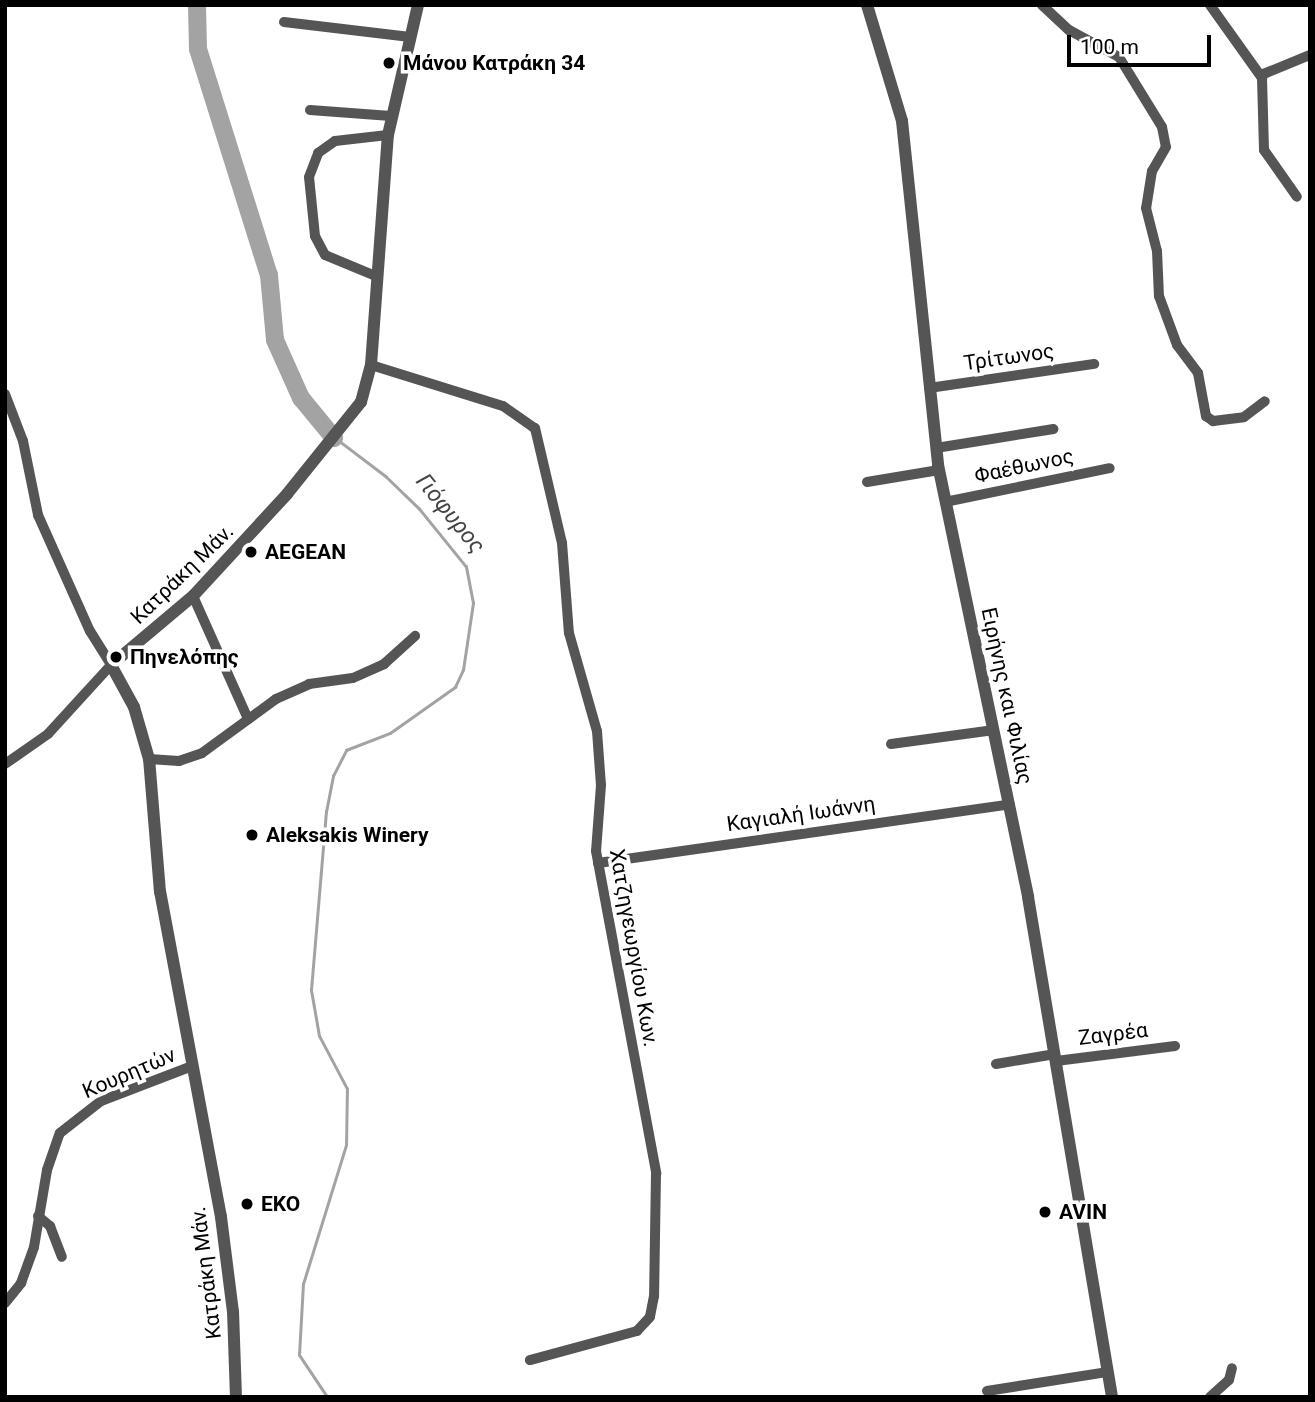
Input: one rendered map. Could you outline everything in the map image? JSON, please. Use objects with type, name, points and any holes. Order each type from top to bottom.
[{"type":"street","name":"Κατράκη Μάν.","points":[[236,1397],[229,1274],[160,892],[149,760],[135,707],[111,665],[193,596],[353,415],[365,393],[371,365],[388,135],[418,5]]},
{"type":"street","name":"Ειρήνης και Φιλίας","points":[[867,5],[904,138],[939,470],[1010,804],[1056,1058],[1112,1397]]},
{"type":"street","points":[[1042,5],[1069,30],[1119,57],[1162,127],[1166,147],[1152,171],[1146,208],[1157,251],[1159,296],[1174,339],[1199,373],[1206,416],[1213,421],[1244,417],[1265,401]]},
{"type":"street","points":[[1210,5],[1261,75],[1264,150],[1297,197]]},
{"type":"street","points":[[284,22],[410,37]]},
{"type":"street","points":[[1261,75],[1310,55]]},
{"type":"street","points":[[310,110],[391,116]]},
{"type":"street","points":[[378,277],[325,255],[315,236],[309,177],[318,153],[335,141],[388,135]]},
{"type":"street","name":"Τρίτωνος","points":[[929,388],[1094,364]]},
{"type":"street","name":"Χατζηγεωργίου Κων.","points":[[371,365],[510,409],[536,431],[562,544],[569,633],[598,744],[598,863],[656,1172],[653,1304],[647,1322],[637,1331],[530,1360]]},
{"type":"street","points":[[5,394],[23,441],[38,515],[90,631],[111,665],[48,734],[5,764]]},
{"type":"street","points":[[936,449],[1053,429]]},
{"type":"street","name":"Φαέθωνος","points":[[945,502],[1110,468]]},
{"type":"street","points":[[867,482],[939,470]]},
{"type":"street","points":[[193,596],[248,719]]},
{"type":"street","points":[[149,760],[179,761],[202,753],[276,699],[309,684],[353,678],[384,664],[415,636]]},
{"type":"street","points":[[891,744],[995,730]]},
{"type":"street","name":"Καγιαλή Ιωάννη","points":[[598,863],[1010,804]]},
{"type":"street","name":"Ζαγρέα","points":[[996,1064],[1175,1046]]},
{"type":"street","name":"Κουρητών","points":[[5,1303],[25,1272],[51,1151],[68,1125],[100,1101],[192,1066]]},
{"type":"street","points":[[38,1216],[50,1226],[62,1257]]},
{"type":"street","points":[[1210,1397],[1229,1380],[1232,1368]]},
{"type":"street","points":[[987,1391],[1107,1371]]},
{"type":"waterway","name":"Γιόφυρος","points":[[197,5],[198,49],[269,275],[275,340],[301,398],[334,438]]},
{"type":"waterway","name":"Γιόφυρος","points":[[327,1397],[299,1355],[303,1284],[346,1145],[347,1089],[319,1036],[311,990],[326,812],[333,776],[346,750],[390,733],[455,687],[463,670],[473,603],[466,567],[419,509],[386,477],[336,439]]},
{"type":"place","name":"Μάνου Κατράκη 34","points":[[389,63]]},
{"type":"place","name":"AEGEAN","points":[[251,552]]},
{"type":"place","name":"Πηνελόπης","points":[[116,657]]},
{"type":"place","name":"Aleksakis Winery","points":[[252,835]]},
{"type":"place","name":"EKO","points":[[247,1204]]},
{"type":"place","name":"AVIN","points":[[1045,1212]]}]
